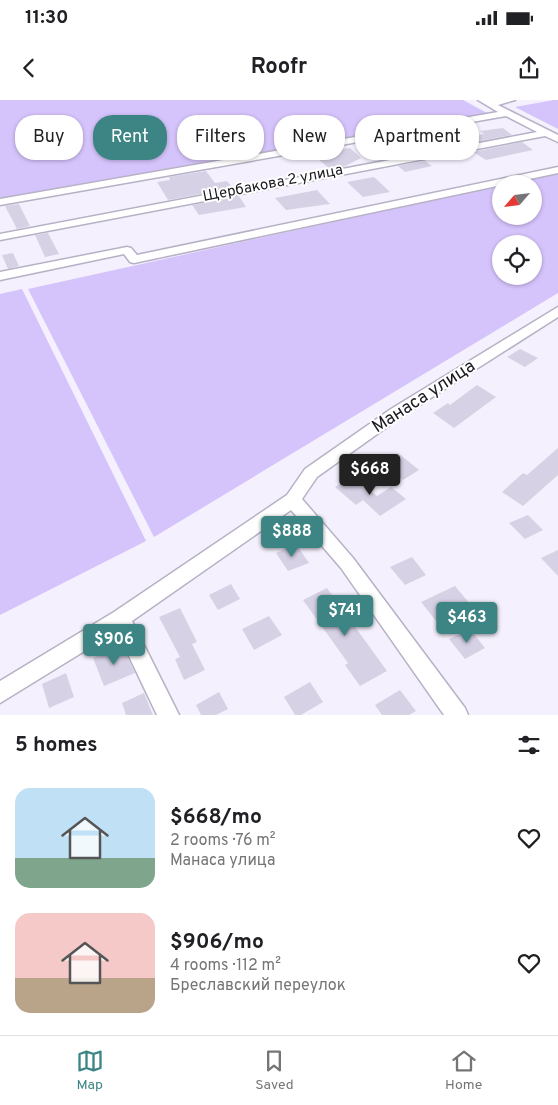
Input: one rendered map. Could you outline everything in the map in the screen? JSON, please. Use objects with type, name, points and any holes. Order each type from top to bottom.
[{"type":"street","points":[[486,102],[511,100]]},
{"type":"street","points":[[486,102],[558,139]]},
{"type":"street","points":[[0,202],[506,112]]},
{"type":"street","name":"Щербакова 2 улица","points":[[0,238],[545,133]]},
{"type":"street","points":[[0,276],[128,250],[134,259],[558,170]]},
{"type":"street","name":"Манаса улица","points":[[0,693],[121,618],[293,500],[311,473],[396,413],[558,311]]},
{"type":"street","points":[[293,500],[347,563],[457,715]]},
{"type":"street","points":[[121,618],[168,715]]},
{"type":"shaded area","points":[[0,100],[463,100],[487,113],[476,115],[355,115],[355,136],[345,138],[345,115],[274,115],[274,150],[264,152],[264,115],[177,115],[177,160],[218,160],[0,198]]},
{"type":"shaded area","points":[[554,100],[558,100],[558,129],[515,107]]},
{"type":"shaded area","points":[[558,173],[558,293],[154,537],[28,289],[492,187],[492,225],[542,225],[542,177]]},
{"type":"shaded area","points":[[22,289],[146,541],[0,615],[0,294]]},
{"type":"building","points":[[503,128],[512,135],[479,141],[479,135],[484,134],[480,131]]},
{"type":"building","points":[[522,142],[533,150],[486,160],[479,156],[479,151]]},
{"type":"building","points":[[350,148],[355,153],[355,160],[357,160],[343,167],[330,169],[319,160],[345,160],[345,149]]},
{"type":"building","points":[[425,161],[432,166],[405,172],[398,166]]},
{"type":"building","points":[[206,171],[215,183],[227,181],[233,188],[168,200],[157,182],[170,180],[169,177]]},
{"type":"building","points":[[374,177],[390,192],[363,197],[347,182]]},
{"type":"building","points":[[317,190],[330,204],[286,210],[275,198]]},
{"type":"building","points":[[239,196],[246,207],[199,215],[192,205]]},
{"type":"building","points":[[19,204],[30,226],[17,229],[5,206]]},
{"type":"building","points":[[48,233],[59,254],[45,257],[35,235]]},
{"type":"building","points":[[13,253],[19,266],[8,269],[2,255]]},
{"type":"building","points":[[520,349],[538,358],[525,367],[507,357]]},
{"type":"building","points":[[477,385],[496,397],[454,428],[433,413],[448,403],[450,405]]},
{"type":"building","points":[[558,448],[558,475],[523,506],[502,492],[523,473],[527,475]]},
{"type":"building","points":[[398,453],[419,470],[403,480],[382,463]]},
{"type":"building","points":[[353,476],[377,496],[391,487],[406,499],[380,516],[363,500],[356,505],[335,487]]},
{"type":"building","points":[[528,515],[543,530],[525,539],[509,523]]},
{"type":"building","points":[[296,544],[309,563],[288,571],[276,553]]},
{"type":"building","points":[[558,550],[558,576],[541,558]]},
{"type":"building","points":[[412,557],[426,575],[405,585],[390,567]]},
{"type":"building","points":[[231,584],[240,599],[218,610],[209,595]]},
{"type":"building","points":[[455,586],[470,604],[436,621],[421,602]]},
{"type":"building","points":[[327,588],[387,671],[360,686],[345,665],[348,663],[303,600]]},
{"type":"building","points":[[180,608],[197,642],[192,644],[205,670],[184,680],[175,659],[180,657],[159,617]]},
{"type":"building","points":[[269,616],[282,635],[254,650],[242,629]]},
{"type":"building","points":[[470,629],[485,648],[465,659],[449,639]]},
{"type":"building","points":[[122,646],[135,673],[104,686],[93,658]]},
{"type":"building","points":[[66,673],[74,697],[49,708],[42,684]]},
{"type":"building","points":[[310,682],[323,702],[301,715],[295,715],[284,697]]},
{"type":"building","points":[[400,690],[416,711],[409,715],[382,715],[375,705]]},
{"type":"building","points":[[219,692],[228,709],[216,715],[201,715],[196,705]]},
{"type":"building","points":[[144,693],[153,715],[126,715],[122,703]]}]
